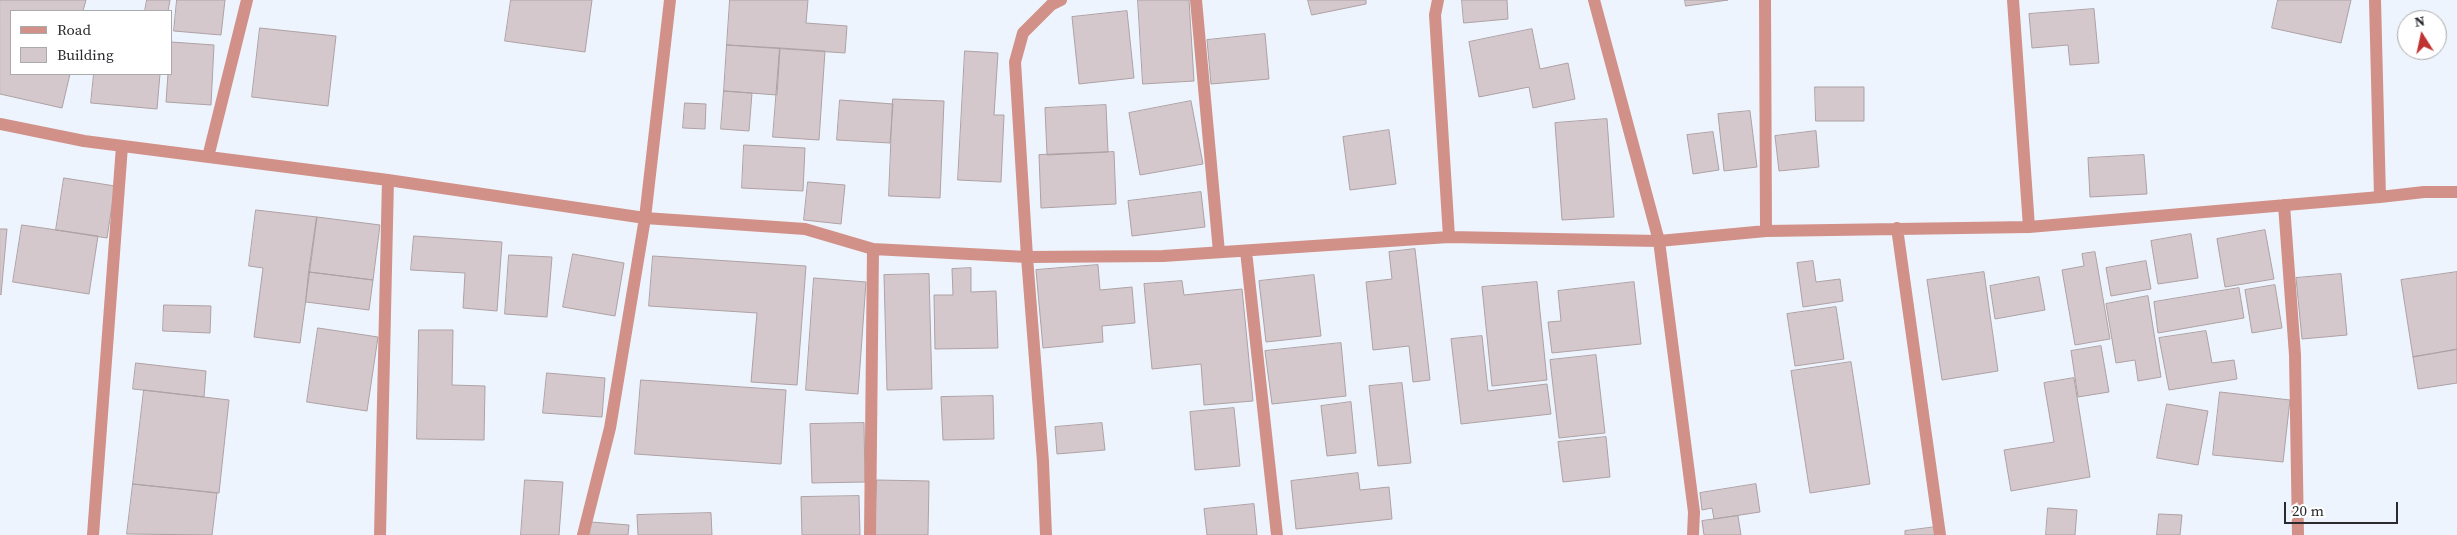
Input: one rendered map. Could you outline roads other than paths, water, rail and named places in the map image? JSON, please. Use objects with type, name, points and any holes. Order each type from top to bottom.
[{"type":"street","points":[[208,157],[247,0]]},
{"type":"street","points":[[582,535],[610,428],[645,218],[670,0]]},
{"type":"street","points":[[1046,535],[1043,462],[1027,257],[1015,62],[1024,33],[1051,5],[1061,0]]},
{"type":"street","points":[[1196,0],[1219,252]]},
{"type":"street","points":[[1438,0],[1435,15],[1449,236]]},
{"type":"street","points":[[1594,0],[1659,241],[1694,512],[1693,535]]},
{"type":"street","points":[[1765,0],[1766,231]]},
{"type":"street","points":[[2013,0],[2029,227]]},
{"type":"street","points":[[2375,0],[2380,197]]},
{"type":"street","points":[[0,124],[84,141],[388,180],[645,218],[805,230],[873,249],[1027,257],[1163,256],[1449,236],[1659,241],[1766,231],[2029,227],[2424,192],[2457,192]]},
{"type":"street","points":[[93,535],[122,146]]},
{"type":"street","points":[[380,535],[388,180]]},
{"type":"street","points":[[2284,205],[2295,355],[2298,535]]},
{"type":"street","points":[[1897,228],[1940,535]]},
{"type":"street","points":[[870,535],[873,249]]},
{"type":"street","points":[[1246,250],[1277,535]]}]
